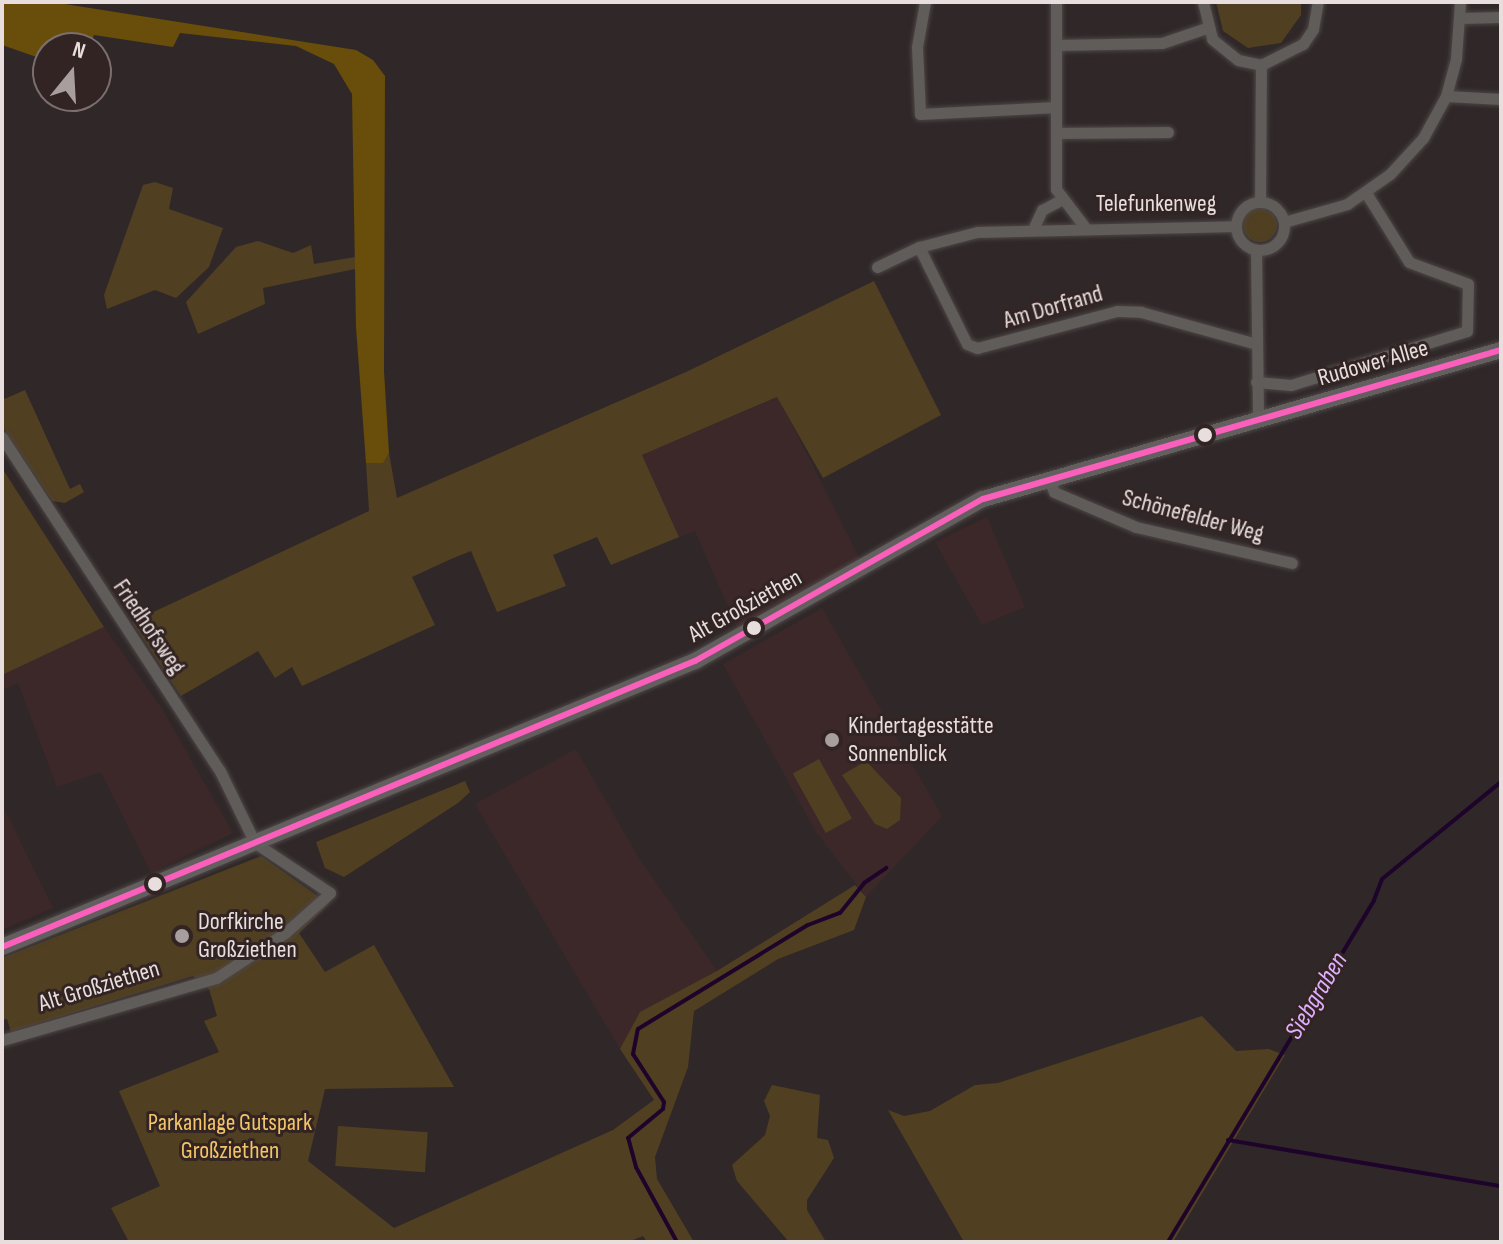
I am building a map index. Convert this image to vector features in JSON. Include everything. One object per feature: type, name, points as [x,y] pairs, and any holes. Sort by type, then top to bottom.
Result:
[{"type":"street","points":[[925,2],[917,47],[920,114],[1056,107]]},
{"type":"street","name":"Telefunkenweg","points":[[1056,2],[1056,133],[1061,200],[1084,226],[1236,226]]},
{"type":"street","points":[[1203,2],[1206,28],[1221,49],[1261,65],[1303,44],[1318,2]]},
{"type":"street","points":[[1284,222],[1322,214],[1366,193],[1417,146],[1446,96],[1460,2]]},
{"type":"street","points":[[1460,18],[1501,17]]},
{"type":"street","points":[[1056,45],[1162,43],[1206,28]]},
{"type":"street","points":[[1260,201],[1261,65]]},
{"type":"street","points":[[1446,96],[1501,99]]},
{"type":"street","points":[[1056,133],[1168,132]]},
{"type":"street","points":[[1256,382],[1291,385],[1467,331],[1468,284],[1409,262],[1366,193]]},
{"type":"street","points":[[1034,227],[1042,210],[1061,200]]},
{"type":"street","points":[[1260,201],[1278,209],[1284,222],[1278,243],[1256,250],[1244,244],[1236,226],[1246,206],[1260,201]]},
{"type":"street","points":[[877,267],[919,247],[977,232],[1084,226]]},
{"type":"street","name":"Am Dorfrand","points":[[919,247],[967,344],[977,348],[1117,311],[1141,312],[1256,344]]},
{"type":"street","points":[[1256,250],[1258,420]]},
{"type":"street","name":"Rudower Allee","points":[[1258,420],[1501,350]]},
{"type":"street","name":"Alt Großziethen","points":[[2,947],[695,661],[946,516],[1049,479],[1258,420]]},
{"type":"street","name":"Friedhofsweg","points":[[2,437],[220,771],[255,843]]},
{"type":"street","name":"Schönefelder Weg","points":[[1049,479],[1054,492],[1136,527],[1292,563]]},
{"type":"street","name":"Alt Großziethen","points":[[2,1040],[216,978],[285,933],[330,893],[255,843]]},
{"type":"shaded area","points":[[2,2],[52,2],[356,50],[373,60],[385,76],[384,371],[389,453],[383,463],[366,463],[356,327],[352,94],[334,64],[296,46],[180,33],[173,47],[112,38],[112,32],[32,32],[32,55],[2,45]]},
{"type":"shaded area","points":[[778,397],[860,559],[738,630],[695,531],[679,537],[642,455]]},
{"type":"shaded area","points":[[987,517],[1025,607],[982,625],[935,542]]},
{"type":"shaded area","name":"Kindertagesstätte Sonnenblick","points":[[822,608],[942,816],[866,897],[816,832],[723,664]]},
{"type":"shaded area","points":[[104,627],[162,709],[233,833],[151,873],[101,772],[57,787],[18,683],[2,690],[2,675]]},
{"type":"shaded area","points":[[576,749],[637,855],[724,981],[620,1049],[475,804]]},
{"type":"shaded area","points":[[2,804],[53,908],[2,930]]},
{"type":"green space","points":[[1216,2],[1301,2],[1301,15],[1281,43],[1248,48],[1223,31]]},
{"type":"green space","points":[[155,182],[173,188],[169,209],[223,228],[209,267],[176,298],[155,290],[107,309],[104,295],[143,185]]},
{"type":"green space","points":[[1260,208],[1272,213],[1277,225],[1272,237],[1260,242],[1248,237],[1243,225],[1248,213]]},
{"type":"green space","points":[[258,241],[293,253],[311,245],[314,264],[355,257],[355,269],[263,288],[265,304],[198,334],[186,302],[236,247]]},
{"type":"green space","points":[[874,281],[941,415],[823,478],[777,397],[642,455],[679,537],[611,565],[597,537],[553,555],[566,586],[497,612],[471,551],[412,577],[435,625],[302,686],[292,667],[275,678],[258,651],[181,696],[132,622],[369,511],[366,463],[382,463],[389,453],[397,498],[686,372]]},
{"type":"green space","points":[[25,390],[70,489],[80,484],[84,492],[65,503],[52,501],[2,426],[2,400]]},
{"type":"green space","points":[[2,468],[104,627],[2,675]]},
{"type":"green space","points":[[819,759],[852,818],[826,833],[793,774]]},
{"type":"green space","points":[[866,761],[901,798],[900,820],[887,829],[875,824],[842,775]]},
{"type":"green space","points":[[465,781],[470,792],[458,803],[344,877],[325,868],[316,842]]},
{"type":"green space","name":"Parkanlage Gutspark Großziethen","points":[[261,856],[329,904],[299,933],[325,972],[374,945],[454,1087],[325,1089],[308,1161],[394,1228],[613,1130],[654,1100],[620,1049],[640,1012],[717,971],[855,885],[866,897],[854,930],[778,959],[694,1011],[688,1067],[655,1157],[657,1179],[694,1242],[647,1242],[643,1236],[628,1242],[129,1242],[111,1208],[160,1186],[119,1091],[219,1052],[204,1021],[217,1016],[209,989],[193,976],[11,1032],[7,1019],[2,1020],[2,958]]},
{"type":"green space","points":[[1202,1016],[1236,1051],[1269,1049],[1285,1055],[1173,1242],[964,1242],[888,1110],[904,1116],[930,1111],[975,1085],[998,1083]]},
{"type":"green space","points":[[772,1085],[820,1095],[817,1138],[828,1140],[834,1158],[807,1200],[807,1210],[826,1242],[789,1242],[737,1181],[732,1165],[765,1135],[770,1116],[764,1101]]},
{"type":"green space","points":[[338,1126],[428,1132],[425,1172],[335,1166]]},
{"type":"waterway","name":"Siebgraben","points":[[1168,1242],[1374,900],[1382,879],[1501,782]]},
{"type":"waterway","points":[[677,1242],[636,1167],[628,1138],[663,1109],[664,1102],[633,1054],[638,1029],[808,925],[840,913],[864,883],[886,868]]},
{"type":"waterway","points":[[1228,1140],[1501,1186]]},
{"type":"transit line","points":[[2,947],[695,661],[983,499],[1501,350]]},
{"type":"place","name":"Kindertagesstätte Sonnenblick","points":[[832,740]]},
{"type":"place","name":"Dorfkirche Großziethen","points":[[182,936]]}]
